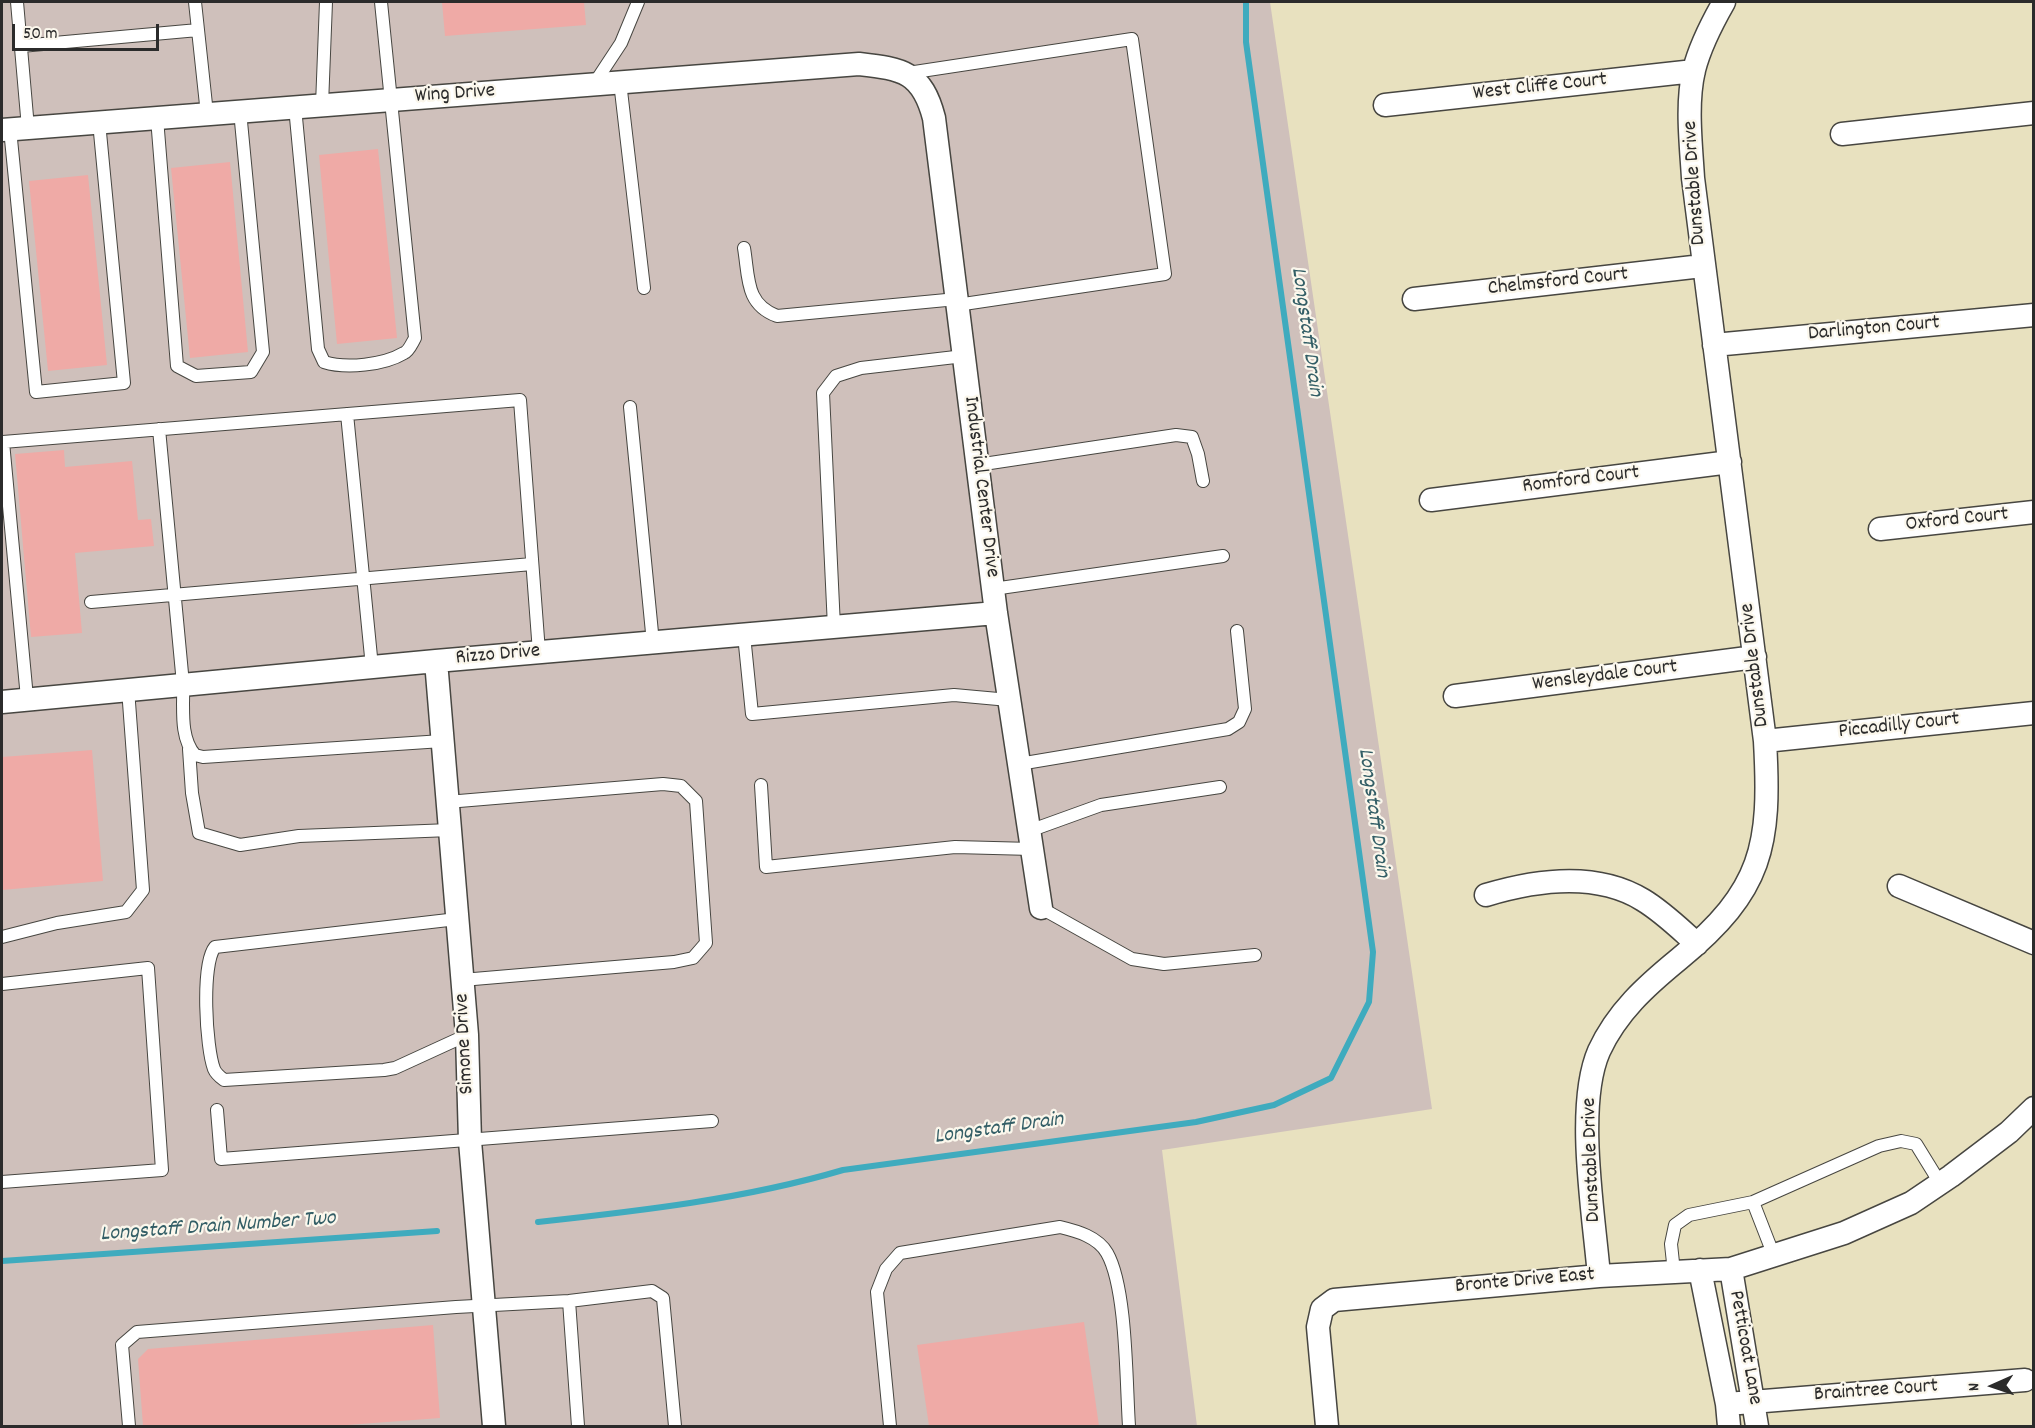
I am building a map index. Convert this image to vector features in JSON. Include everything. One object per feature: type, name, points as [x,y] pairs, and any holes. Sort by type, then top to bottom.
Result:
[{"type":"street","name":"Dunstable Drive","points":[[1599,1276],[1588,1137],[1591,1084],[1598,1052],[1614,1023],[1633,999],[1697,944],[1723,918],[1742,893],[1762,848],[1768,797],[1765,741],[1730,462],[1702,266],[1692,158],[1694,71],[1707,34],[1724,2]]},
{"type":"street","name":"Wing Drive","points":[[13,129],[859,64],[908,73]]},
{"type":"street","name":"West Cliffe Court","points":[[1385,105],[1694,71]]},
{"type":"street","name":"Industrial Center Drive","points":[[908,73],[919,82],[929,96],[934,118],[996,613],[1041,908]]},
{"type":"street","points":[[1842,134],[2034,113]]},
{"type":"street","name":"Chelmsford Court","points":[[1414,299],[1702,266]]},
{"type":"street","name":"Darlington Court","points":[[1714,345],[2034,315]]},
{"type":"street","name":"Romford Court","points":[[1431,500],[1730,462]]},
{"type":"street","name":"Oxford Court","points":[[1881,529],[2034,512]]},
{"type":"street","name":"Rizzo Drive","points":[[2,702],[436,661],[996,613]]},
{"type":"street","name":"Wensleydale Court","points":[[1455,696],[1755,657]]},
{"type":"street","name":"Simone Drive","points":[[436,661],[467,1035],[470,1141],[494,1426]]},
{"type":"street","name":"Piccadilly Court","points":[[1765,741],[2034,714]]},
{"type":"street","points":[[1486,895],[1532,883],[1581,882],[1612,887],[1641,899],[1658,910],[1697,944]]},
{"type":"street","points":[[1899,886],[2034,943]]},
{"type":"street","name":"Bronte Drive East","points":[[1327,1426],[1318,1327],[1322,1309],[1344,1298],[1599,1276],[1731,1269],[1870,1222],[1911,1203],[2009,1132],[2034,1108]]},
{"type":"street","name":"Petticoat Lane","points":[[1731,1269],[1757,1426]]},
{"type":"street","name":"Petticoat Lane","points":[[1700,1270],[1728,1415]]},
{"type":"street","name":"Braintree Court","points":[[1728,1415],[1754,1402],[2025,1380]]},
{"type":"lane","points":[[17,2],[21,46],[13,129],[36,392],[124,382],[99,122]]},
{"type":"lane","points":[[195,2],[207,114]]},
{"type":"lane","points":[[322,105],[326,2]]},
{"type":"lane","points":[[296,107],[318,349],[324,362],[335,365],[386,360],[406,352],[415,338],[381,2]]},
{"type":"lane","points":[[594,84],[621,43],[638,2]]},
{"type":"lane","points":[[21,46],[198,30]]},
{"type":"lane","points":[[744,248],[750,288],[756,303],[763,311],[777,316],[957,302],[1165,274],[1132,39],[908,73]]},
{"type":"lane","points":[[620,82],[644,288]]},
{"type":"lane","points":[[157,117],[177,366],[196,376],[251,372],[263,352],[240,111]]},
{"type":"lane","points":[[834,627],[823,393],[836,376],[861,368],[964,356]]},
{"type":"lane","points":[[27,698],[3,441],[520,400],[538,652]]},
{"type":"lane","points":[[630,407],[653,643]]},
{"type":"lane","points":[[347,414],[372,667]]},
{"type":"lane","points":[[159,429],[183,684],[184,721],[199,833],[240,845],[299,837],[450,830]]},
{"type":"lane","points":[[977,465],[1176,435],[1192,437],[1203,481]]},
{"type":"lane","points":[[993,589],[1223,556]]},
{"type":"lane","points":[[91,602],[532,564]]},
{"type":"lane","points":[[1019,764],[1228,729],[1239,722],[1245,709],[1237,631]]},
{"type":"lane","points":[[744,635],[752,714],[954,695],[1009,700]]},
{"type":"lane","points":[[2,937],[126,912],[143,890],[128,689]]},
{"type":"lane","points":[[189,749],[195,755],[203,757],[442,741]]},
{"type":"lane","points":[[447,802],[663,784],[681,786],[696,801],[706,943],[693,958],[674,962],[462,980]]},
{"type":"lane","points":[[761,785],[766,867],[1031,840],[1101,805],[1220,787]]},
{"type":"lane","points":[[1041,908],[1132,959],[1164,964],[1255,955]]},
{"type":"lane","points":[[457,919],[215,947],[210,954],[206,974],[210,1052],[214,1069],[224,1080],[361,1071],[395,1068],[467,1035]]},
{"type":"lane","points":[[2,984],[148,968],[162,1170],[2,1182]]},
{"type":"lane","points":[[217,1110],[221,1159],[712,1121]]},
{"type":"lane","points":[[1674,1272],[1671,1244],[1676,1225],[1689,1215],[1753,1202],[1879,1146],[1901,1141],[1916,1144],[1940,1183]]},
{"type":"lane","points":[[1753,1202],[1774,1256]]},
{"type":"lane","points":[[890,1426],[877,1292],[886,1269],[900,1253],[1060,1227],[1086,1234],[1107,1252],[1119,1292],[1130,1426]]},
{"type":"lane","points":[[129,1426],[122,1345],[137,1332],[484,1306],[569,1302],[652,1291],[663,1298],[675,1426]]},
{"type":"lane","points":[[569,1302],[578,1426]]},
{"type":"shaded area","points":[[2,2],[1270,2],[1432,1109],[1162,1150],[1197,1426],[2,1426]]},
{"type":"building","points":[[442,2],[584,2],[586,25],[445,36]]},
{"type":"building","points":[[378,149],[397,338],[337,344],[319,155]]},
{"type":"building","points":[[230,162],[248,352],[190,358],[171,168]]},
{"type":"building","points":[[88,175],[107,365],[48,371],[29,181]]},
{"type":"building","points":[[64,450],[65,467],[132,461],[138,520],[151,519],[154,546],[75,553],[82,633],[31,637],[15,454]]},
{"type":"building","points":[[92,750],[103,881],[2,890],[2,757]]},
{"type":"building","points":[[1084,1322],[1099,1426],[929,1426],[917,1345]]},
{"type":"building","points":[[433,1325],[440,1418],[334,1426],[143,1426],[138,1359],[148,1349]]},
{"type":"waterway","name":"Longstaff Drain","points":[[538,1222],[730,1196],[843,1170],[1196,1122],[1274,1105],[1331,1078],[1369,1002],[1373,952],[1246,42],[1246,2]]},
{"type":"waterway","name":"Longstaff Drain Number Two","points":[[2,1261],[437,1231]]}]
